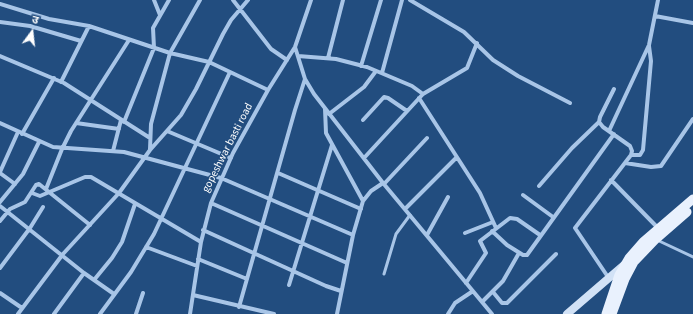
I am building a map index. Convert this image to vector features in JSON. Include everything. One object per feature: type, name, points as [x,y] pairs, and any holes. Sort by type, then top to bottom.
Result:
[{"type":"main road","points":[[606,314],[624,265],[635,250],[658,228],[693,199]]},
{"type":"main road","points":[[612,314],[625,279],[634,262],[693,207]]},
{"type":"street","points":[[154,0],[160,16]]},
{"type":"street","points":[[112,151],[119,129],[154,48],[152,31],[169,0]]},
{"type":"street","points":[[150,150],[151,124],[170,53],[200,0]]},
{"type":"street","points":[[233,0],[272,49],[287,60]]},
{"type":"street","points":[[18,314],[63,254],[119,193],[150,150],[167,131],[188,103],[223,34],[240,8],[248,0]]},
{"type":"street","name":"gopeshwar basti road","points":[[190,314],[201,242],[211,203],[230,158],[268,90],[295,47],[311,0]]},
{"type":"street","points":[[328,58],[342,0]]},
{"type":"street","points":[[361,66],[381,0]]},
{"type":"street","points":[[382,73],[402,0]]},
{"type":"street","points":[[410,0],[464,32],[493,60],[518,76],[570,103]]},
{"type":"street","points":[[609,131],[649,45],[658,0]]},
{"type":"street","points":[[0,4],[49,19],[89,26],[170,53],[209,62],[268,90]]},
{"type":"street","points":[[655,16],[693,23]]},
{"type":"street","points":[[0,22],[30,26],[81,41]]},
{"type":"street","points":[[61,82],[89,26]]},
{"type":"street","points":[[48,190],[62,149],[76,123],[129,40]]},
{"type":"street","points":[[364,158],[424,94],[467,68],[477,43]]},
{"type":"street","points":[[631,155],[640,155],[643,150],[651,61],[649,45]]},
{"type":"street","points":[[295,47],[305,79],[325,109],[384,184],[492,314]]},
{"type":"street","points":[[0,56],[54,78],[150,138]]},
{"type":"street","points":[[298,56],[328,58],[361,66],[412,86],[424,94]]},
{"type":"street","points":[[329,114],[364,87],[376,71]]},
{"type":"street","points":[[100,314],[131,272],[162,220],[230,72]]},
{"type":"street","points":[[22,134],[54,78]]},
{"type":"street","points":[[239,307],[305,79]]},
{"type":"street","points":[[539,186],[572,148],[599,122],[614,89]]},
{"type":"street","points":[[363,120],[384,97],[388,98],[407,111]]},
{"type":"street","points":[[420,98],[456,158],[480,193],[494,222],[494,230],[499,239],[519,253],[527,255],[614,134]]},
{"type":"street","points":[[325,109],[324,128],[332,146],[363,202]]},
{"type":"street","points":[[625,163],[652,167],[661,166],[693,119]]},
{"type":"street","points":[[599,122],[630,146],[632,151],[625,163],[574,228],[608,277]]},
{"type":"street","points":[[0,123],[39,142],[62,149],[112,151],[145,157],[221,178],[310,218],[353,235]]},
{"type":"street","points":[[76,123],[119,129]]},
{"type":"street","points":[[167,131],[230,158]]},
{"type":"street","points":[[15,184],[0,172],[18,132]]},
{"type":"street","points":[[337,314],[353,235],[363,202],[371,191],[384,184],[427,138]]},
{"type":"street","points":[[0,202],[15,184],[29,163],[39,142]]},
{"type":"street","points":[[290,285],[332,146]]},
{"type":"street","points":[[405,209],[456,158]]},
{"type":"street","points":[[278,173],[361,209]]},
{"type":"street","points":[[32,193],[40,196],[48,190],[88,176],[201,242]]},
{"type":"street","points":[[612,180],[658,228]]},
{"type":"street","points":[[0,221],[7,211],[25,202],[38,184],[48,190],[90,224]]},
{"type":"street","points":[[522,195],[553,217]]},
{"type":"street","points":[[427,235],[448,197]]},
{"type":"street","points":[[211,203],[347,263]]},
{"type":"street","points":[[94,280],[117,251],[126,233],[135,204]]},
{"type":"street","points":[[0,206],[63,254],[84,273],[114,294]]},
{"type":"street","points":[[0,268],[30,228],[43,207]]},
{"type":"street","points":[[466,283],[486,253],[480,241],[512,218],[540,235]]},
{"type":"street","points":[[465,233],[494,222]]},
{"type":"street","points":[[204,230],[326,286],[342,291]]},
{"type":"street","points":[[146,248],[197,266]]},
{"type":"street","points":[[482,302],[503,281],[519,253]]},
{"type":"street","points":[[493,292],[502,303],[507,303],[556,254]]},
{"type":"street","points":[[198,259],[247,279]]},
{"type":"street","points":[[567,314],[608,277],[624,265],[634,262]]},
{"type":"street","points":[[54,314],[84,273]]},
{"type":"street","points":[[448,314],[455,303],[473,291]]},
{"type":"street","points":[[0,293],[22,308]]},
{"type":"street","points":[[136,314],[143,293]]},
{"type":"street","points":[[193,296],[274,314]]},
{"type":"lane","points":[[384,274],[396,234],[410,215]]},
{"type":"lane","points":[[656,240],[693,257]]}]
